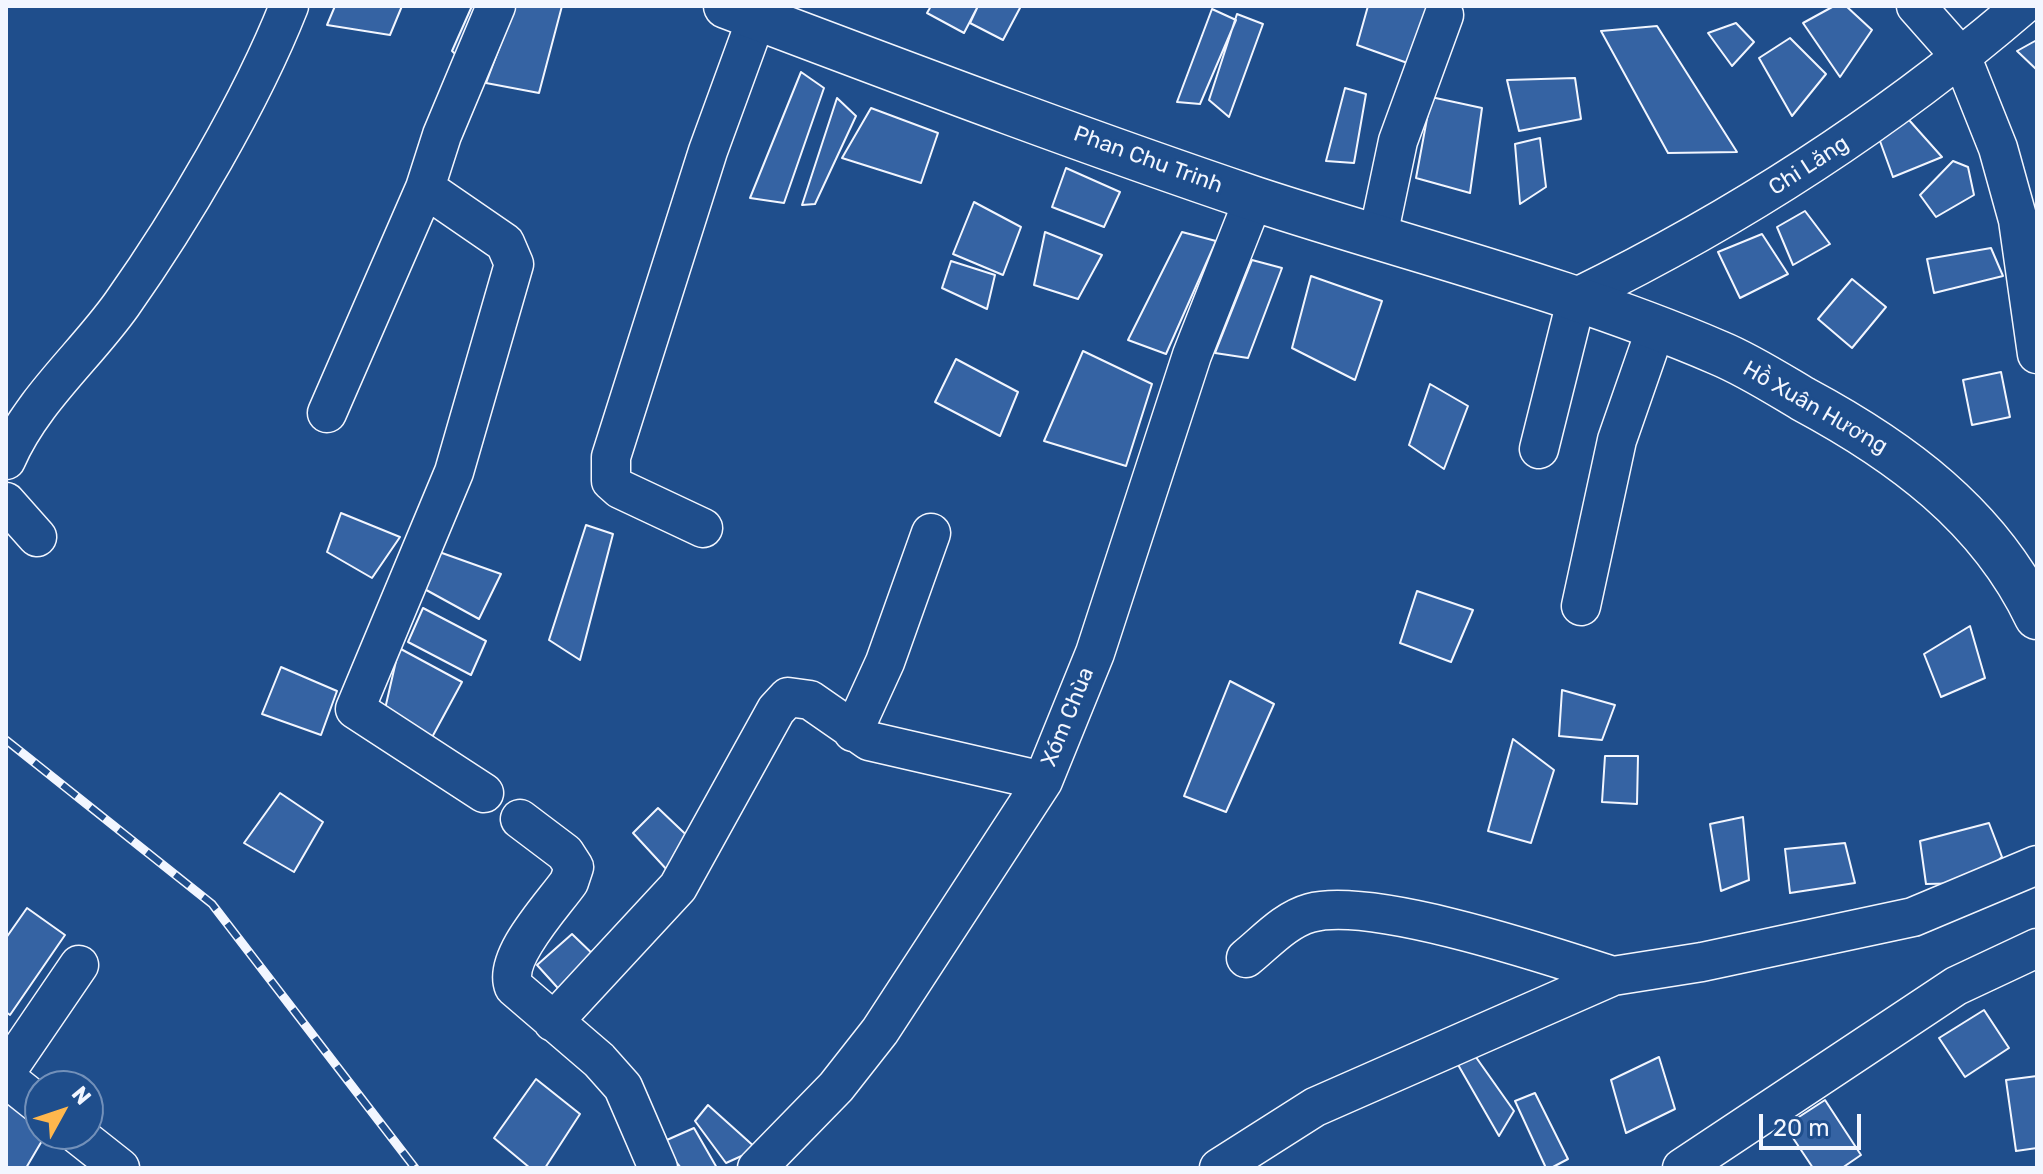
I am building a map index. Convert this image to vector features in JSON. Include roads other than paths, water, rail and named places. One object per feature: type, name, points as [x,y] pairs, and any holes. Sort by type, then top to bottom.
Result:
[{"type":"main road","name":"Phan Chu Trinh","points":[[747,10],[1254,198],[1577,297]]},
{"type":"main road","name":"Hồ Xuân Hương","points":[[1577,297],[1722,354],[1860,429],[1941,489],[1998,550],[2021,584],[2037,617]]},
{"type":"street","points":[[6,460],[22,430],[121,307],[151,261],[227,132],[289,6]]},
{"type":"street","points":[[327,413],[425,188],[447,123],[496,6]]},
{"type":"street","points":[[1916,6],[1962,58],[1998,148],[2018,220],[2037,354]]},
{"type":"street","name":"Chi Lăng","points":[[1577,297],[1666,253],[1825,158],[1962,58],[2022,6]]},
{"type":"street","points":[[703,528],[620,489],[611,481],[611,457],[708,151],[747,10]]},
{"type":"street","points":[[1378,236],[1398,141],[1444,15]]},
{"type":"street","points":[[425,188],[505,243],[514,264],[454,472],[355,709],[484,793]]},
{"type":"street","name":"Xóm Chùa","points":[[757,1168],[836,1087],[880,1031],[1043,781],[1095,653],[1192,355],[1254,198]]},
{"type":"street","points":[[1539,449],[1577,297]]},
{"type":"street","points":[[1581,606],[1617,440],[1656,328]]},
{"type":"street","points":[[6,502],[37,537]]},
{"type":"street","points":[[853,732],[885,662],[931,533]]},
{"type":"street","points":[[553,1022],[678,887],[776,710],[788,697],[810,700],[853,732],[904,751],[1043,781]]},
{"type":"street","points":[[520,819],[565,853],[574,867],[569,882],[514,958],[511,968],[514,987],[599,1060],[623,1087],[658,1168]]},
{"type":"street","points":[[1219,1168],[1315,1107],[1613,976],[1702,962],[1913,917],[2037,865]]},
{"type":"street","points":[[1246,958],[1290,921],[1312,912],[1344,911],[1419,920],[1613,976]]},
{"type":"street","points":[[1682,1168],[1956,986],[2037,948]]},
{"type":"street","points":[[24,1091],[6,1075],[79,965]]},
{"type":"street","points":[[97,1150],[120,1168]]},
{"type":"railway","points":[[6,740],[212,904],[415,1168]]}]
